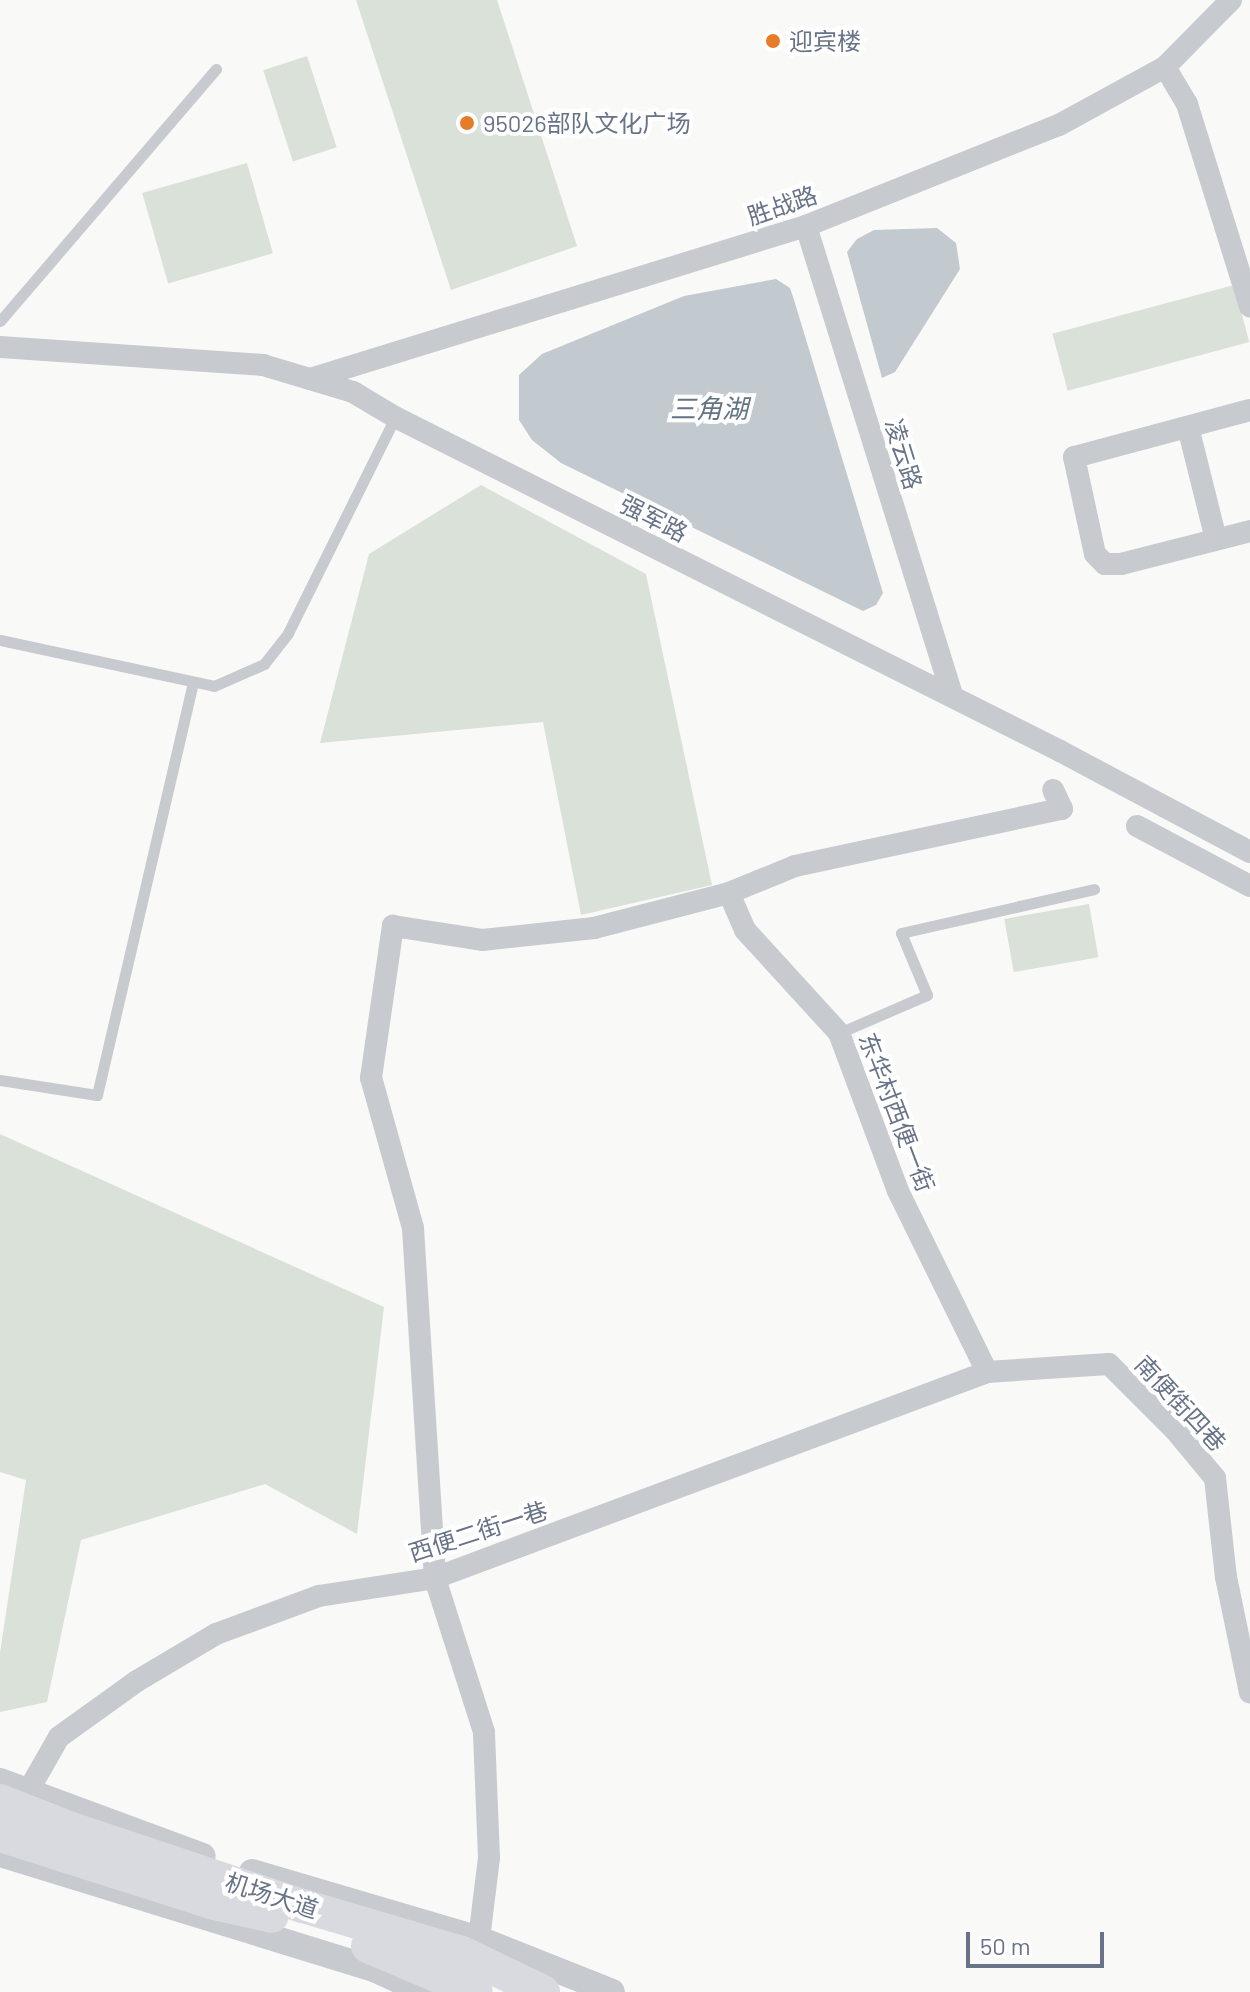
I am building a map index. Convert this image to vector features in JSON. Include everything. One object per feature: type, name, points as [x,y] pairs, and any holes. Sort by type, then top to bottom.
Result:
[{"type":"main road","name":"机场大道","points":[[14,1797],[71,1829],[290,1902],[462,1953],[543,1992]]},
{"type":"main road","name":"机场大道","points":[[0,1835],[214,1903],[349,1940],[476,1992]]},
{"type":"street","name":"胜战路","points":[[310,379],[806,226],[1059,125],[1165,67],[1231,0]]},
{"type":"street","points":[[1165,67],[1187,104],[1245,276],[1250,306]]},
{"type":"street","name":"凌云路","points":[[806,226],[952,696]]},
{"type":"street","name":"强军路","points":[[0,347],[263,365],[353,392],[395,417],[952,696],[1250,852]]},
{"type":"street","points":[[1250,410],[1074,457],[1095,554],[1105,564],[1121,564],[1250,531]]},
{"type":"street","points":[[1188,427],[1216,539]]},
{"type":"street","points":[[479,1939],[489,1858],[484,1732],[435,1578],[413,1228],[371,1078],[393,926],[482,940],[594,928],[729,893],[795,866],[1062,809],[1053,790]]},
{"type":"street","points":[[1137,826],[1250,886]]},
{"type":"street","name":"东华村西便一街","points":[[729,893],[745,930],[839,1033],[898,1191],[987,1372]]},
{"type":"street","name":"南便街四巷","points":[[987,1372],[1109,1364],[1175,1430],[1215,1478],[1226,1577],[1250,1693]]},
{"type":"street","name":"西便二街一巷","points":[[14,1797],[59,1737],[137,1681],[216,1634],[319,1596],[435,1578],[987,1372]]},
{"type":"street","points":[[0,1781],[14,1797],[235,1867],[479,1939],[612,1992]]},
{"type":"street","points":[[0,1854],[376,1970],[424,1992]]},
{"type":"lane","points":[[0,321],[216,69]]},
{"type":"lane","points":[[0,640],[214,686],[264,664],[288,633],[395,417]]},
{"type":"lane","points":[[0,1080],[97,1095],[193,682]]},
{"type":"lane","points":[[839,1033],[927,995],[901,933],[1094,889]]},
{"type":"shaded area","name":"95026部队文化广场","points":[[356,0],[497,0],[577,246],[451,290]]},
{"type":"shaded area","points":[[307,56],[337,147],[293,162],[263,70]]},
{"type":"shaded area","points":[[247,163],[273,253],[168,283],[142,193]]},
{"type":"shaded area","points":[[1234,285],[1249,342],[1068,391],[1052,334]]},
{"type":"shaded area","points":[[481,485],[646,574],[712,885],[581,915],[543,722],[320,743],[369,554]]},
{"type":"shaded area","points":[[1089,904],[1098,957],[1014,972],[1004,919]]},
{"type":"shaded area","points":[[0,1134],[384,1307],[357,1534],[265,1484],[81,1540],[47,1702],[0,1712],[0,1653],[26,1480],[0,1472]]},
{"type":"water","points":[[937,228],[956,243],[960,269],[895,372],[882,378],[847,252],[857,239],[874,230]]},
{"type":"water","name":"三角湖","points":[[776,279],[790,288],[883,593],[876,605],[863,611],[561,463],[532,440],[519,420],[519,375],[542,354],[684,296]]},
{"type":"place","name":"迎宾楼","points":[[773,41]]},
{"type":"place","name":"95026部队文化广场","points":[[467,123]]}]
